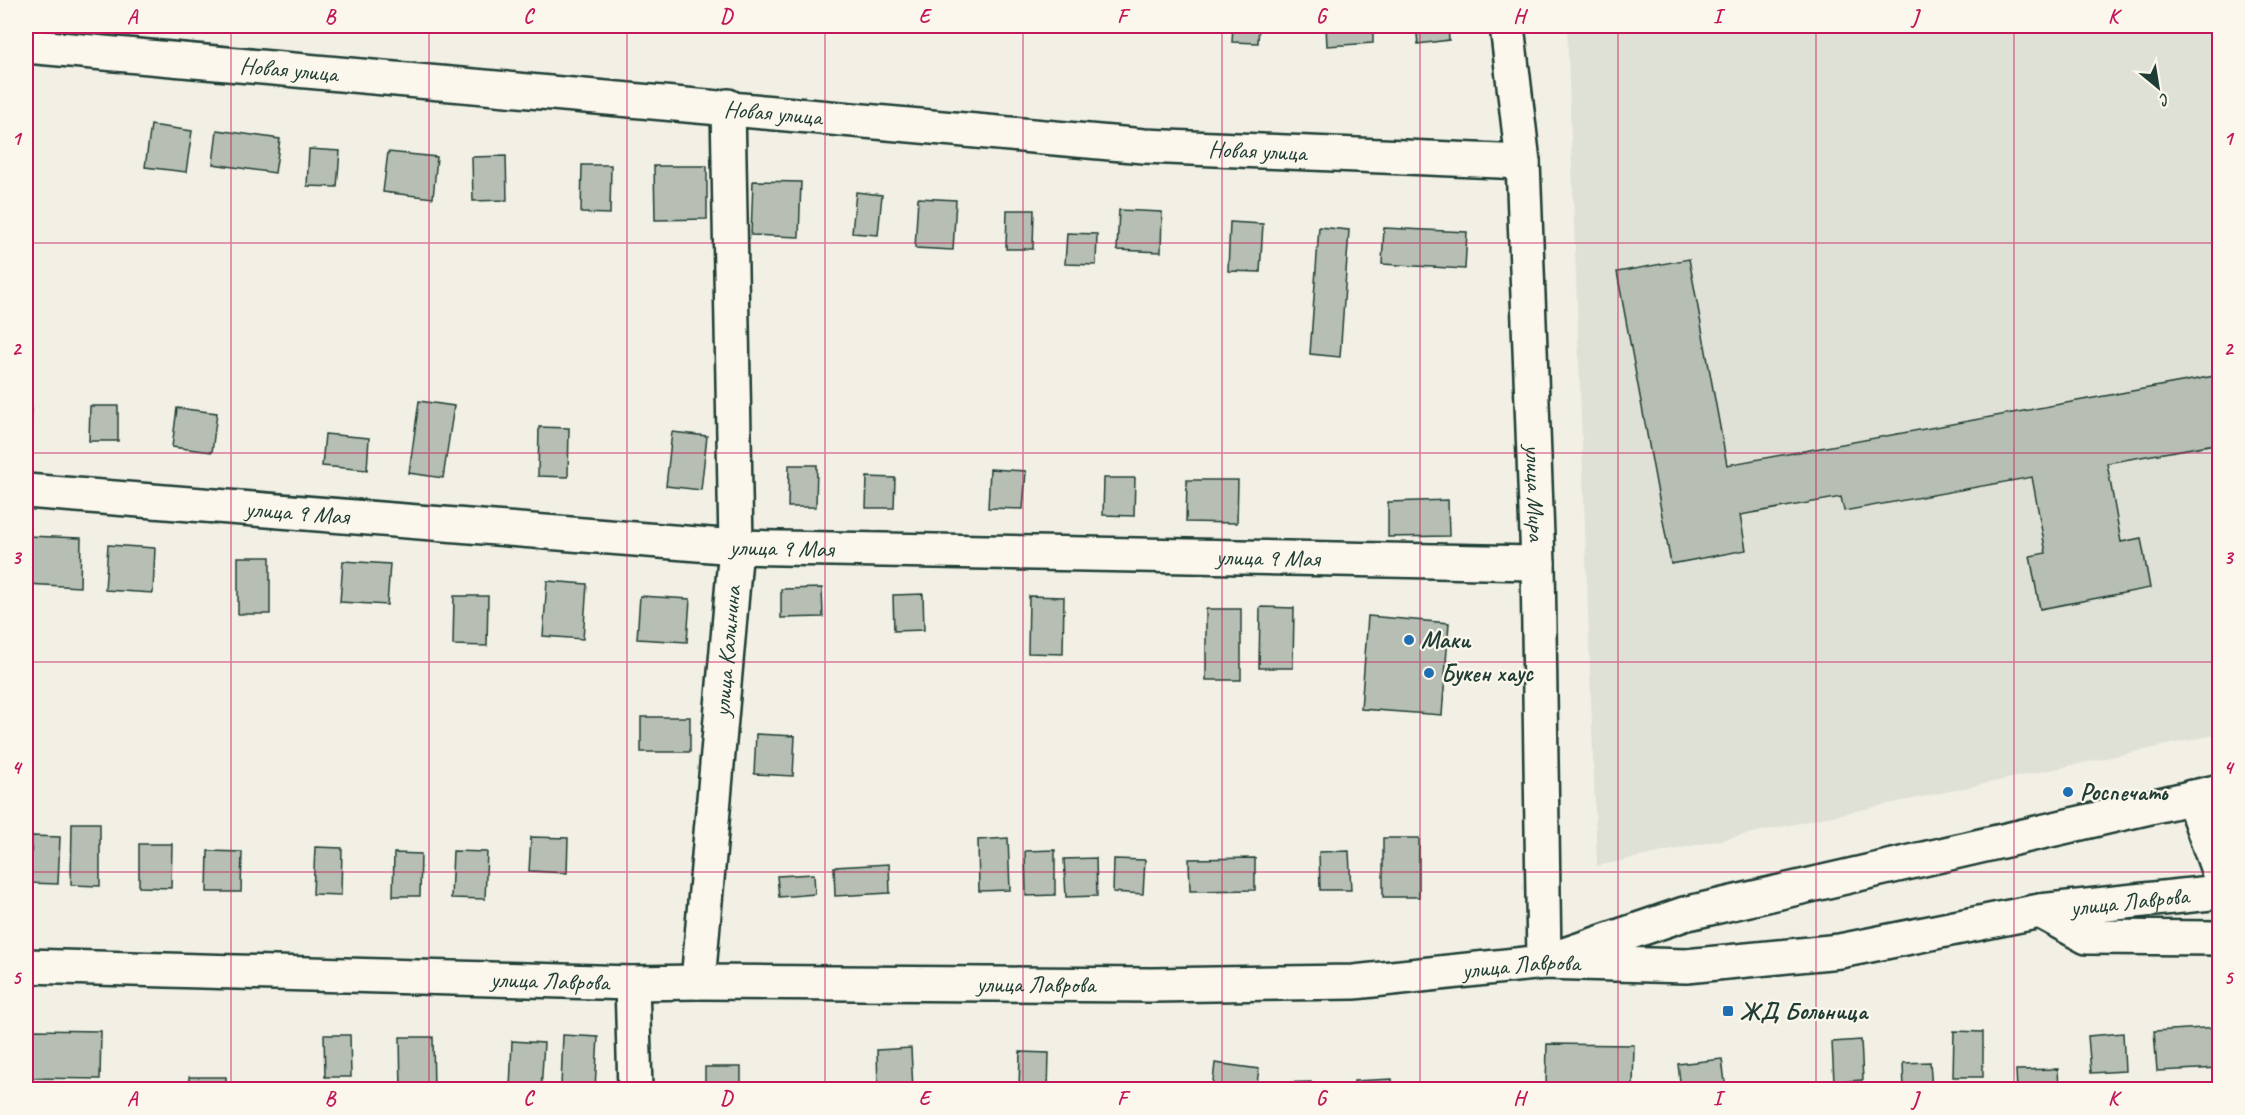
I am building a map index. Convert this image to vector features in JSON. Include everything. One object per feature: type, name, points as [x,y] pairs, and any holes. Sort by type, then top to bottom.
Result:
[{"type":"street","name":"улица Мира","points":[[1507,26],[1523,162],[1538,563],[1544,962]]},
{"type":"street","name":"Новая улица","points":[[26,46],[728,106],[1144,146],[1523,162]]},
{"type":"street","name":"улица Калинина","points":[[698,981],[736,547],[728,106]]},
{"type":"street","name":"улица 9 Мая","points":[[26,491],[736,547],[1538,563]]},
{"type":"street","points":[[1544,962],[1684,914],[2206,794],[2220,876]]},
{"type":"street","name":"улица Лаврова","points":[[26,966],[632,984],[698,981],[1141,985],[1354,982],[1544,962],[1686,966],[1840,951],[2040,911],[2220,892]]},
{"type":"street","name":"улица Лаврова","points":[[2040,911],[2087,937],[2220,938]]},
{"type":"street","points":[[632,984],[635,1089]]},
{"type":"shaded area","points":[[1567,26],[2219,26],[2219,734],[1597,866]]},
{"type":"building","points":[[1044,26],[1083,26],[1083,30],[1044,33]]},
{"type":"building","points":[[1233,26],[1259,26],[1258,43],[1232,42]]},
{"type":"building","points":[[1326,26],[1373,26],[1373,43],[1327,46]]},
{"type":"building","points":[[1416,26],[1448,26],[1449,40],[1418,44]]},
{"type":"building","points":[[151,125],[192,131],[186,172],[145,167]]},
{"type":"building","points":[[217,130],[280,139],[275,173],[213,164]]},
{"type":"building","points":[[309,149],[340,151],[337,187],[307,186]]},
{"type":"building","points":[[388,152],[437,157],[433,198],[383,192]]},
{"type":"building","points":[[506,156],[507,200],[473,201],[472,157]]},
{"type":"building","points":[[582,165],[611,165],[610,214],[581,213]]},
{"type":"building","points":[[654,166],[707,166],[707,219],[655,220]]},
{"type":"building","points":[[753,181],[801,182],[799,237],[751,235]]},
{"type":"building","points":[[856,192],[882,195],[878,235],[852,233]]},
{"type":"building","points":[[918,198],[956,200],[953,250],[915,248]]},
{"type":"building","points":[[1007,210],[1034,210],[1033,249],[1006,249]]},
{"type":"building","points":[[1119,210],[1162,212],[1161,252],[1117,250]]},
{"type":"building","points":[[1230,222],[1263,224],[1260,272],[1228,271]]},
{"type":"building","points":[[1319,227],[1349,230],[1340,357],[1310,354]]},
{"type":"building","points":[[1384,228],[1467,232],[1465,269],[1382,264]]},
{"type":"building","points":[[1067,233],[1097,234],[1096,265],[1065,264]]},
{"type":"building","points":[[1689,259],[1727,465],[2220,375],[2220,443],[2107,463],[2121,542],[2141,538],[2150,588],[2040,609],[2030,556],[2046,553],[2032,477],[1844,511],[1841,497],[1740,515],[1746,550],[1671,564],[1617,272]]},
{"type":"building","points":[[419,401],[454,406],[443,478],[409,473]]},
{"type":"building","points":[[90,406],[118,406],[118,441],[89,441]]},
{"type":"building","points":[[26,408],[32,409],[30,446],[26,446]]},
{"type":"building","points":[[177,408],[217,413],[212,452],[172,447]]},
{"type":"building","points":[[539,427],[569,428],[568,477],[538,476]]},
{"type":"building","points":[[672,432],[707,436],[701,490],[666,486]]},
{"type":"building","points":[[325,434],[369,438],[367,470],[322,466]]},
{"type":"building","points":[[789,465],[817,465],[816,507],[788,507]]},
{"type":"building","points":[[990,469],[1026,471],[1023,509],[988,508]]},
{"type":"building","points":[[867,477],[895,478],[894,508],[866,508]]},
{"type":"building","points":[[1104,478],[1135,478],[1134,516],[1103,515]]},
{"type":"building","points":[[1187,480],[1238,480],[1237,523],[1186,522]]},
{"type":"building","points":[[1448,500],[1449,536],[1388,537],[1388,502]]},
{"type":"building","points":[[26,536],[81,538],[80,587],[26,584]]},
{"type":"building","points":[[108,545],[155,548],[153,593],[105,590]]},
{"type":"building","points":[[238,557],[270,557],[270,614],[238,614]]},
{"type":"building","points":[[343,561],[390,564],[387,605],[340,602]]},
{"type":"building","points":[[547,581],[587,584],[583,639],[543,636]]},
{"type":"building","points":[[822,588],[823,617],[781,618],[781,589]]},
{"type":"building","points":[[923,594],[924,630],[894,631],[893,595]]},
{"type":"building","points":[[454,596],[488,596],[487,646],[453,645]]},
{"type":"building","points":[[640,596],[690,599],[687,642],[637,639]]},
{"type":"building","points":[[1029,596],[1064,597],[1063,654],[1028,653]]},
{"type":"building","points":[[1260,607],[1294,608],[1293,668],[1259,668]]},
{"type":"building","points":[[1206,609],[1241,609],[1241,680],[1206,680]]},
{"type":"building","points":[[1368,616],[1449,623],[1442,715],[1361,709]]},
{"type":"building","points":[[641,717],[690,717],[690,752],[641,752]]},
{"type":"building","points":[[756,734],[795,736],[793,776],[754,774]]},
{"type":"building","points":[[72,823],[100,823],[100,886],[71,885]]},
{"type":"building","points":[[32,836],[60,837],[58,884],[30,883]]},
{"type":"building","points":[[531,837],[568,838],[567,873],[529,871]]},
{"type":"building","points":[[1008,838],[1010,890],[979,891],[978,840]]},
{"type":"building","points":[[1383,838],[1419,838],[1419,897],[1383,897]]},
{"type":"building","points":[[139,844],[172,844],[171,888],[139,887]]},
{"type":"building","points":[[315,847],[342,848],[341,895],[313,894]]},
{"type":"building","points":[[1055,850],[1055,895],[1026,896],[1025,851]]},
{"type":"building","points":[[208,851],[242,852],[241,892],[207,892]]},
{"type":"building","points":[[453,851],[487,852],[485,899],[451,898]]},
{"type":"building","points":[[1349,851],[1351,890],[1320,890],[1319,852]]},
{"type":"building","points":[[394,853],[421,854],[420,896],[393,896]]},
{"type":"building","points":[[1096,858],[1097,896],[1066,897],[1064,859]]},
{"type":"building","points":[[1255,858],[1255,890],[1190,891],[1189,859]]},
{"type":"building","points":[[1114,859],[1145,860],[1143,894],[1113,892]]},
{"type":"building","points":[[889,864],[890,893],[835,896],[834,867]]},
{"type":"building","points":[[814,874],[815,894],[779,897],[777,876]]},
{"type":"building","points":[[2220,1027],[2220,1068],[2157,1071],[2154,1031]]},
{"type":"building","points":[[31,1030],[101,1031],[100,1079],[31,1078]]},
{"type":"building","points":[[1954,1031],[1983,1032],[1983,1077],[1953,1077]]},
{"type":"building","points":[[2123,1033],[2125,1071],[2091,1073],[2088,1036]]},
{"type":"building","points":[[324,1035],[350,1035],[351,1077],[325,1077]]},
{"type":"building","points":[[563,1035],[598,1037],[595,1088],[561,1086]]},
{"type":"building","points":[[400,1037],[433,1037],[434,1090],[401,1090]]},
{"type":"building","points":[[1861,1040],[1863,1080],[1834,1082],[1832,1042]]},
{"type":"building","points":[[512,1041],[544,1043],[541,1090],[510,1089]]},
{"type":"building","points":[[1547,1044],[1634,1045],[1633,1088],[1546,1087]]},
{"type":"building","points":[[911,1048],[913,1090],[878,1090],[877,1050]]},
{"type":"building","points":[[1020,1052],[1049,1053],[1048,1090],[1019,1090]]},
{"type":"building","points":[[1722,1059],[1726,1090],[1681,1090],[1678,1064]]},
{"type":"building","points":[[1930,1062],[1932,1090],[1904,1090],[1903,1063]]},
{"type":"building","points":[[1215,1063],[1259,1069],[1256,1090],[1212,1090]]},
{"type":"building","points":[[705,1067],[741,1067],[741,1090],[705,1090]]},
{"type":"building","points":[[2058,1069],[2059,1090],[2017,1090],[2016,1070]]},
{"type":"building","points":[[189,1077],[226,1077],[226,1090],[189,1090]]},
{"type":"building","points":[[1392,1079],[1393,1090],[1354,1090],[1354,1081]]},
{"type":"building","points":[[1311,1082],[1311,1090],[1273,1090],[1273,1083]]},
{"type":"building","points":[[979,1084],[979,1090],[949,1090],[949,1085]]},
{"type":"place","name":"Маки","points":[[1409,640]]},
{"type":"place","name":"Букен хаус","points":[[1429,673]]},
{"type":"place","name":"Роспечать","points":[[2068,792]]},
{"type":"place","name":"ЖД Больница","points":[[1728,1011]]}]
